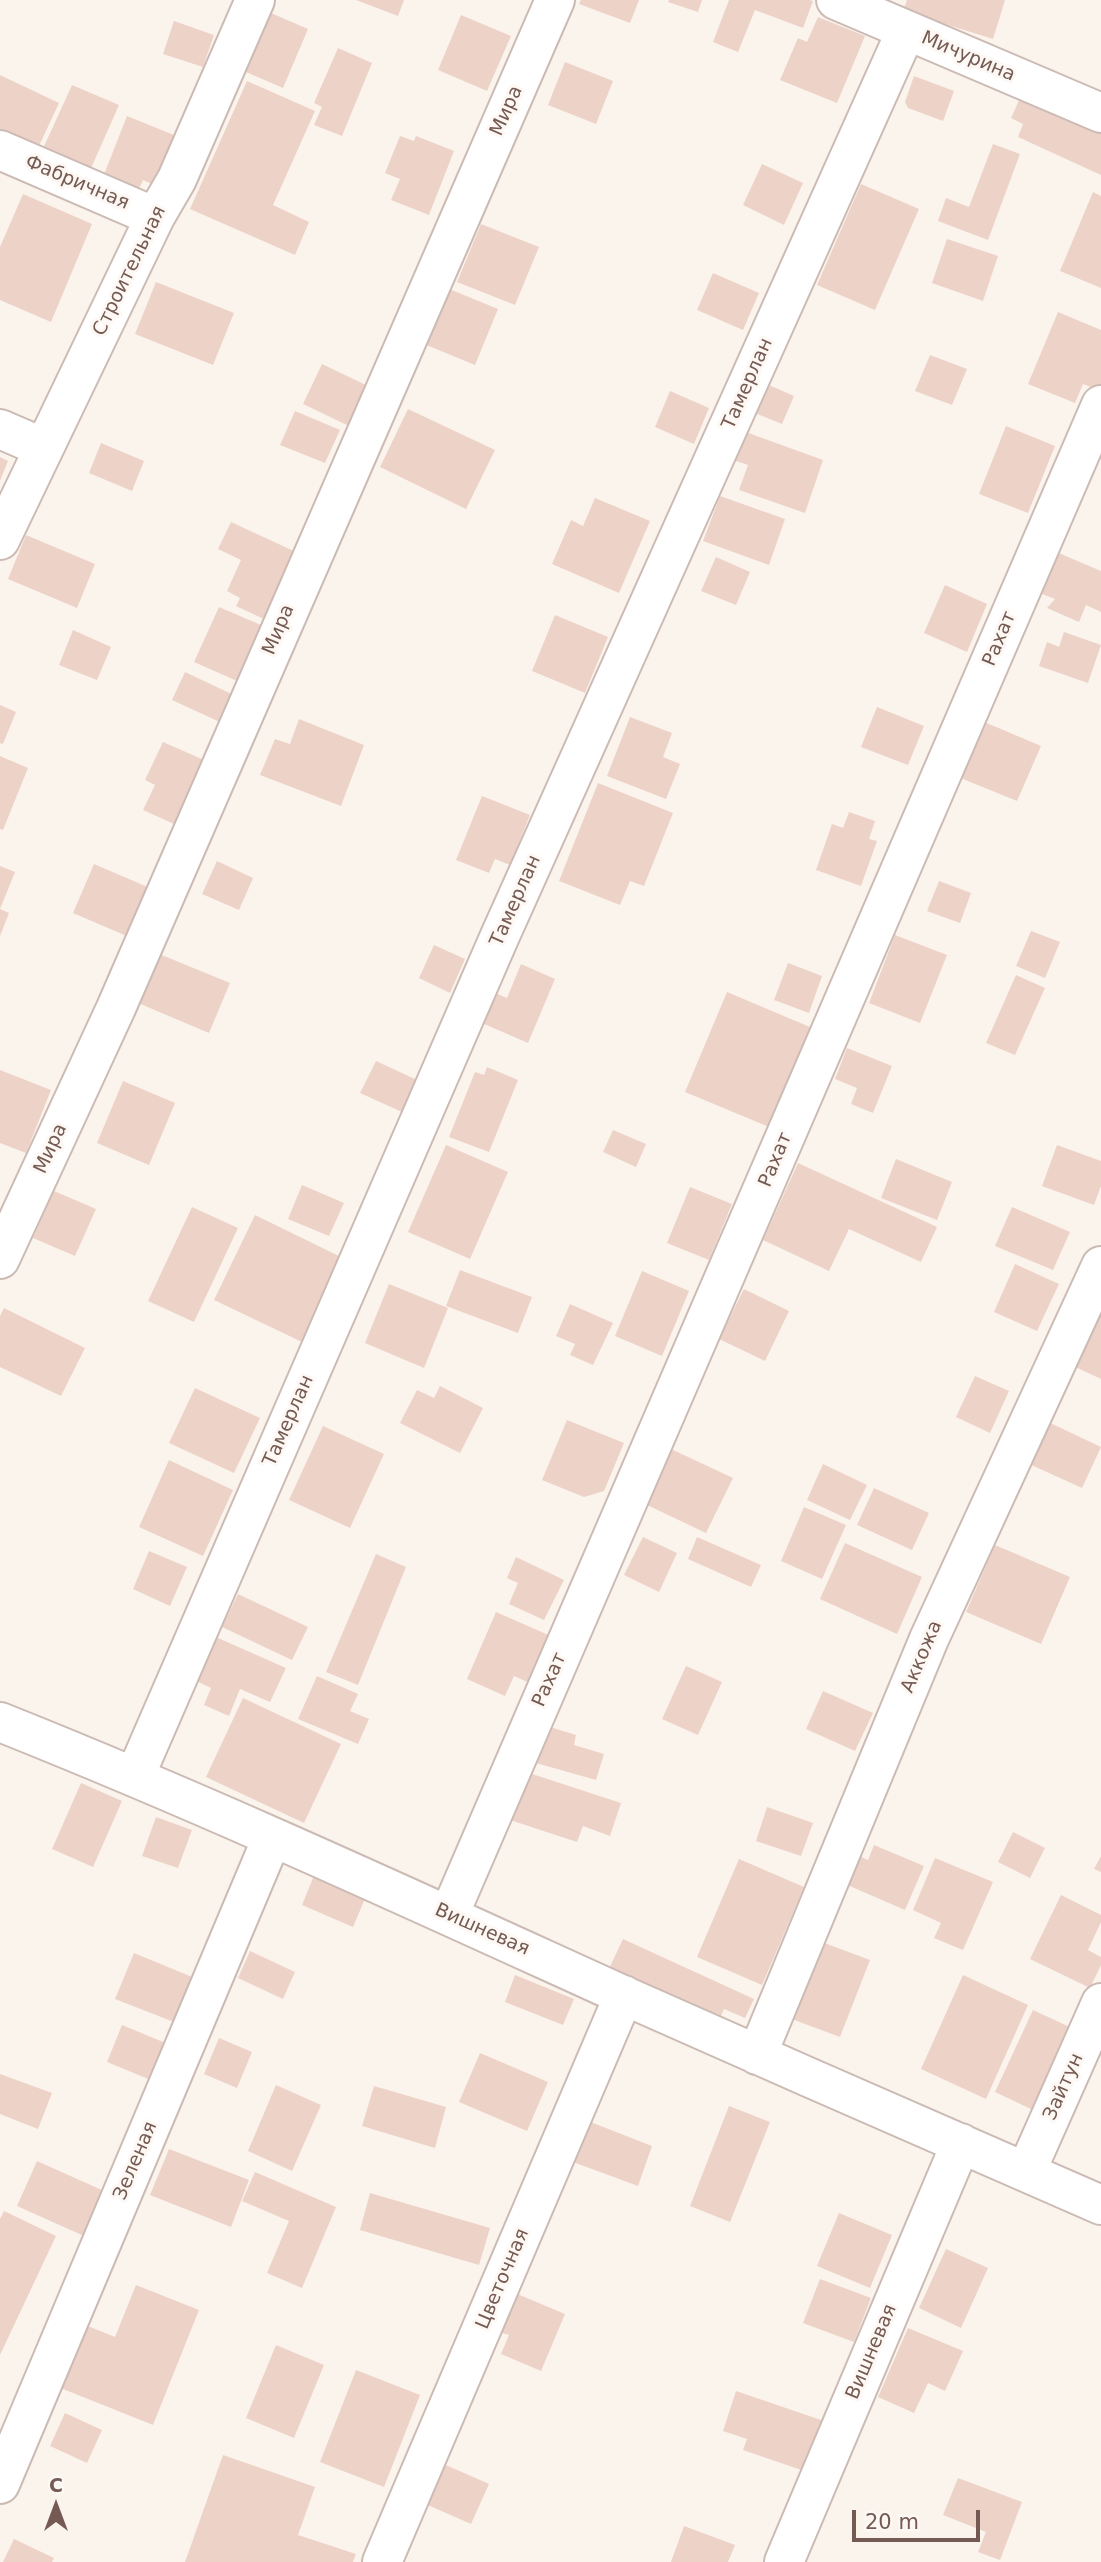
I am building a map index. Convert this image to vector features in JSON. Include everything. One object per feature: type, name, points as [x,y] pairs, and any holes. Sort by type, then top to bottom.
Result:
[{"type":"street","name":"Строительная","points":[[0,540],[155,217],[177,179],[255,0]]},
{"type":"street","name":"Мира","points":[[0,1259],[116,1008],[555,0]]},
{"type":"street","name":"Мичурина","points":[[836,0],[1101,113]]},
{"type":"street","name":"Тамерлан","points":[[135,1776],[499,938],[906,31]]},
{"type":"street","name":"Фабричная","points":[[0,150],[155,217]]},
{"type":"street","name":"Рахат","points":[[449,1915],[1101,405]]},
{"type":"street","points":[[0,429],[44,448]]},
{"type":"street","name":"Аккожа","points":[[757,2055],[929,1639],[1101,1266]]},
{"type":"street","name":"Вишневая","points":[[0,1722],[135,1776],[757,2055],[1101,2205]]},
{"type":"street","name":"Зеленая","points":[[0,2484],[272,1838]]},
{"type":"street","name":"Цветочная","points":[[382,2562],[624,1995]]},
{"type":"street","name":"Зайтун","points":[[1026,2172],[1101,2003]]},
{"type":"street","name":"Вишневая","points":[[784,2562],[961,2143]]},
{"type":"building","points":[[356,0],[404,0],[398,16]]},
{"type":"building","points":[[581,0],[639,0],[630,23],[579,4]]},
{"type":"building","points":[[702,0],[698,12],[668,2]]},
{"type":"building","points":[[729,0],[813,1],[803,28],[755,10],[738,52],[713,42]]},
{"type":"building","points":[[907,0],[1005,0],[993,39],[903,11]]},
{"type":"building","points":[[264,10],[308,29],[283,88],[239,69]]},
{"type":"building","points":[[461,15],[511,36],[487,91],[438,70]]},
{"type":"building","points":[[818,17],[865,36],[837,103],[780,80],[798,38],[807,42]]},
{"type":"building","points":[[174,21],[214,35],[203,67],[163,54]]},
{"type":"building","points":[[338,48],[372,63],[342,136],[314,125],[322,107],[314,103]]},
{"type":"building","points":[[565,62],[613,81],[596,124],[548,105]]},
{"type":"building","points":[[0,75],[59,103],[38,148],[0,141]]},
{"type":"building","points":[[914,76],[954,91],[943,121],[908,108],[905,102]]},
{"type":"building","points":[[247,81],[315,111],[273,205],[309,222],[295,255],[190,209]]},
{"type":"building","points":[[72,85],[119,105],[88,175],[41,153]]},
{"type":"building","points":[[1021,96],[1101,133],[1101,175],[1018,137],[1023,124],[1011,118]]},
{"type":"building","points":[[127,116],[174,135],[154,185],[143,180],[138,191],[103,177]]},
{"type":"building","points":[[400,136],[414,141],[416,136],[454,151],[429,215],[391,200],[400,179],[385,173]]},
{"type":"building","points":[[993,144],[1020,154],[988,240],[938,221],[946,198],[969,207]]},
{"type":"building","points":[[762,164],[803,183],[784,225],[743,205]]},
{"type":"building","points":[[861,184],[919,209],[875,310],[817,285]]},
{"type":"building","points":[[1093,192],[1101,196],[1101,288],[1060,271]]},
{"type":"building","points":[[23,194],[92,224],[51,322],[0,300],[0,247]]},
{"type":"building","points":[[481,224],[539,247],[515,305],[457,282]]},
{"type":"building","points":[[947,239],[998,256],[983,301],[932,283]]},
{"type":"building","points":[[713,273],[759,293],[743,330],[697,310]]},
{"type":"building","points":[[156,282],[234,313],[213,365],[135,334]]},
{"type":"building","points":[[442,286],[498,309],[475,365],[419,342]]},
{"type":"building","points":[[1058,312],[1101,330],[1100,391],[1083,384],[1075,403],[1028,384]]},
{"type":"building","points":[[930,355],[967,369],[952,405],[915,391]]},
{"type":"building","points":[[322,364],[370,387],[351,427],[303,404]]},
{"type":"building","points":[[762,382],[794,396],[782,424],[750,411]]},
{"type":"building","points":[[670,391],[709,408],[694,444],[655,427]]},
{"type":"building","points":[[408,409],[495,450],[466,509],[380,467]]},
{"type":"building","points":[[295,411],[340,430],[325,463],[280,445]]},
{"type":"building","points":[[1006,426],[1055,446],[1028,513],[979,494]]},
{"type":"building","points":[[743,431],[823,460],[805,513],[739,490],[748,465],[733,460]]},
{"type":"building","points":[[101,443],[144,461],[132,491],[89,473]]},
{"type":"building","points":[[0,457],[8,461],[0,481]]},
{"type":"building","points":[[720,496],[785,519],[769,565],[703,541]]},
{"type":"building","points":[[595,498],[650,521],[619,593],[552,564],[571,520],[583,526]]},
{"type":"building","points":[[231,522],[298,553],[266,620],[236,606],[240,598],[227,591],[241,560],[218,549]]},
{"type":"building","points":[[26,535],[95,564],[77,608],[8,579]]},
{"type":"building","points":[[1054,551],[1101,571],[1101,612],[1086,605],[1079,622],[1047,608],[1055,599],[1037,592]]},
{"type":"building","points":[[716,557],[750,572],[736,605],[701,591]]},
{"type":"building","points":[[945,585],[987,604],[967,652],[924,633]]},
{"type":"building","points":[[219,607],[261,625],[237,681],[194,662]]},
{"type":"building","points":[[555,615],[608,637],[585,693],[532,671]]},
{"type":"building","points":[[73,630],[111,647],[97,680],[59,665]]},
{"type":"building","points":[[1064,632],[1101,645],[1088,683],[1039,666],[1047,642],[1059,647]]},
{"type":"building","points":[[185,672],[238,697],[224,724],[172,700]]},
{"type":"building","points":[[0,705],[16,712],[3,744],[0,743]]},
{"type":"building","points":[[877,707],[924,726],[908,765],[861,747]]},
{"type":"building","points":[[630,717],[672,733],[663,757],[680,764],[666,799],[607,776]]},
{"type":"building","points":[[299,719],[364,745],[341,806],[260,775],[275,739],[290,744]]},
{"type":"building","points":[[982,721],[1041,746],[1017,801],[958,777]]},
{"type":"building","points":[[163,742],[204,760],[174,824],[143,810],[155,785],[145,780]]},
{"type":"building","points":[[0,756],[28,768],[3,830],[0,829]]},
{"type":"building","points":[[598,783],[673,813],[644,886],[630,881],[620,905],[559,881]]},
{"type":"building","points":[[482,796],[530,815],[510,865],[495,859],[489,873],[456,860]]},
{"type":"building","points":[[849,812],[875,821],[869,839],[877,841],[861,886],[816,870],[832,824],[843,828]]},
{"type":"building","points":[[217,861],[253,878],[239,910],[202,894]]},
{"type":"building","points":[[94,864],[150,888],[129,937],[73,913]]},
{"type":"building","points":[[0,866],[15,872],[0,909]]},
{"type":"building","points":[[939,881],[971,893],[960,923],[927,911]]},
{"type":"building","points":[[0,909],[9,913],[0,936]]},
{"type":"building","points":[[1031,931],[1060,942],[1045,978],[1016,966]]},
{"type":"building","points":[[895,935],[947,955],[920,1023],[869,1003]]},
{"type":"building","points":[[434,945],[465,959],[450,993],[419,978]]},
{"type":"building","points":[[152,951],[230,983],[209,1033],[131,1000]]},
{"type":"building","points":[[788,963],[822,976],[809,1013],[774,1000]]},
{"type":"building","points":[[521,964],[555,979],[528,1043],[475,1020],[488,990],[507,998]]},
{"type":"building","points":[[1016,975],[1045,988],[1015,1055],[986,1043]]},
{"type":"building","points":[[727,992],[810,1027],[769,1127],[685,1092]]},
{"type":"building","points":[[847,1048],[892,1066],[873,1113],[851,1104],[857,1088],[835,1079]]},
{"type":"building","points":[[376,1061],[428,1085],[413,1117],[360,1093]]},
{"type":"building","points":[[487,1067],[518,1080],[489,1152],[449,1137],[475,1072],[484,1075]]},
{"type":"building","points":[[0,1070],[51,1090],[26,1153],[0,1143]]},
{"type":"building","points":[[123,1081],[175,1103],[149,1165],[97,1143]]},
{"type":"building","points":[[613,1130],[646,1144],[636,1167],[603,1152]]},
{"type":"building","points":[[446,1145],[508,1172],[470,1259],[408,1232]]},
{"type":"building","points":[[1057,1145],[1101,1161],[1101,1186],[1094,1205],[1042,1186]]},
{"type":"building","points":[[896,1159],[952,1182],[937,1220],[881,1198]]},
{"type":"building","points":[[798,1163],[937,1227],[921,1262],[849,1229],[829,1271],[763,1240]]},
{"type":"building","points":[[302,1185],[344,1203],[329,1236],[288,1219]]},
{"type":"building","points":[[690,1187],[732,1204],[709,1260],[667,1243]]},
{"type":"building","points":[[54,1191],[96,1209],[75,1256],[33,1238]]},
{"type":"building","points":[[192,1207],[238,1228],[194,1322],[148,1301]]},
{"type":"building","points":[[1012,1207],[1070,1232],[1053,1270],[995,1246]]},
{"type":"building","points":[[255,1215],[343,1258],[302,1342],[214,1300]]},
{"type":"building","points":[[1015,1264],[1059,1284],[1037,1331],[994,1312]]},
{"type":"building","points":[[460,1270],[532,1297],[518,1333],[446,1306]]},
{"type":"building","points":[[642,1271],[689,1291],[662,1356],[615,1336]]},
{"type":"building","points":[[389,1284],[448,1308],[424,1368],[365,1343]]},
{"type":"building","points":[[744,1289],[789,1311],[765,1361],[719,1339]]},
{"type":"building","points":[[1101,1302],[1101,1379],[1073,1366]]},
{"type":"building","points":[[570,1304],[613,1323],[593,1365],[570,1355],[575,1344],[556,1336]]},
{"type":"building","points":[[4,1308],[85,1348],[61,1396],[0,1367],[0,1316]]},
{"type":"building","points":[[975,1376],[1009,1391],[990,1433],[956,1417]]},
{"type":"building","points":[[440,1386],[483,1408],[460,1453],[400,1423],[417,1390],[434,1398]]},
{"type":"building","points":[[195,1388],[260,1418],[234,1473],[169,1443]]},
{"type":"building","points":[[567,1420],[624,1443],[604,1491],[584,1497],[542,1480]]},
{"type":"building","points":[[1046,1421],[1101,1447],[1082,1488],[1027,1463]]},
{"type":"building","points":[[323,1426],[384,1454],[350,1528],[289,1500]]},
{"type":"building","points":[[671,1449],[733,1478],[706,1533],[645,1504]]},
{"type":"building","points":[[169,1460],[233,1490],[203,1556],[139,1527]]},
{"type":"building","points":[[823,1464],[867,1485],[850,1520],[807,1500]]},
{"type":"building","points":[[874,1488],[929,1513],[912,1550],[857,1525]]},
{"type":"building","points":[[804,1507],[846,1525],[822,1579],[781,1561]]},
{"type":"building","points":[[643,1537],[677,1553],[659,1592],[624,1575]]},
{"type":"building","points":[[697,1537],[761,1565],[751,1587],[688,1559]]},
{"type":"building","points":[[845,1543],[922,1577],[897,1634],[820,1599]]},
{"type":"building","points":[[995,1545],[1070,1577],[1041,1644],[966,1612]]},
{"type":"building","points":[[149,1551],[187,1567],[170,1606],[133,1589]]},
{"type":"building","points":[[376,1554],[406,1567],[358,1685],[326,1672]]},
{"type":"building","points":[[516,1557],[564,1580],[544,1620],[509,1604],[518,1583],[507,1578]]},
{"type":"building","points":[[238,1594],[308,1627],[292,1660],[222,1627]]},
{"type":"building","points":[[496,1612],[553,1637],[532,1684],[514,1676],[505,1696],[467,1679]]},
{"type":"building","points":[[209,1634],[286,1668],[270,1702],[240,1689],[229,1716],[204,1705],[211,1688],[190,1678]]},
{"type":"building","points":[[686,1666],[722,1682],[698,1735],[662,1719]]},
{"type":"building","points":[[317,1676],[358,1694],[350,1711],[369,1719],[358,1744],[298,1719]]},
{"type":"building","points":[[823,1691],[873,1713],[855,1751],[806,1729]]},
{"type":"building","points":[[243,1698],[341,1744],[304,1823],[206,1777]]},
{"type":"building","points":[[540,1724],[576,1735],[574,1745],[604,1754],[596,1780],[529,1761]]},
{"type":"building","points":[[526,1772],[621,1803],[610,1836],[583,1826],[577,1842],[510,1820]]},
{"type":"building","points":[[81,1783],[122,1801],[93,1867],[52,1849]]},
{"type":"building","points":[[767,1807],[813,1823],[801,1856],[756,1841]]},
{"type":"building","points":[[156,1817],[192,1830],[178,1868],[142,1856]]},
{"type":"building","points":[[1013,1832],[1045,1848],[1030,1878],[998,1862]]},
{"type":"building","points":[[874,1845],[924,1866],[905,1910],[845,1884],[857,1855],[868,1860]]},
{"type":"building","points":[[1101,1856],[1101,1872],[1094,1869]]},
{"type":"building","points":[[935,1858],[993,1882],[963,1950],[934,1938],[941,1923],[913,1910]]},
{"type":"building","points":[[739,1859],[804,1887],[762,1985],[697,1957]]},
{"type":"building","points":[[315,1873],[367,1894],[353,1927],[302,1905]]},
{"type":"building","points":[[1061,1895],[1101,1915],[1101,1922],[1088,1950],[1101,1957],[1101,1965],[1090,1988],[1030,1959]]},
{"type":"building","points":[[623,1939],[754,1999],[745,2018],[724,2009],[718,2023],[607,1973]]},
{"type":"building","points":[[819,1941],[870,1960],[840,2037],[789,2018]]},
{"type":"building","points":[[250,1951],[295,1972],[283,1999],[238,1978]]},
{"type":"building","points":[[134,1953],[197,1979],[179,2024],[115,1999]]},
{"type":"building","points":[[515,1975],[574,1999],[563,2025],[505,2002]]},
{"type":"building","points":[[963,1975],[1028,2005],[986,2099],[921,2069]]},
{"type":"building","points":[[1033,2010],[1072,2028],[1033,2110],[995,2092]]},
{"type":"building","points":[[122,2025],[168,2044],[153,2081],[107,2062]]},
{"type":"building","points":[[219,2038],[252,2052],[237,2088],[204,2074]]},
{"type":"building","points":[[480,2053],[548,2082],[527,2131],[459,2102]]},
{"type":"building","points":[[0,2074],[52,2093],[38,2129],[0,2114]]},
{"type":"building","points":[[276,2085],[321,2105],[292,2171],[248,2151]]},
{"type":"building","points":[[374,2086],[446,2107],[435,2148],[362,2126]]},
{"type":"building","points":[[729,2106],[770,2122],[730,2222],[690,2206]]},
{"type":"building","points":[[588,2121],[652,2146],[638,2186],[573,2162]]},
{"type":"building","points":[[169,2149],[249,2180],[231,2227],[150,2195]]},
{"type":"building","points":[[37,2161],[104,2191],[84,2236],[17,2206]]},
{"type":"building","points":[[255,2172],[336,2207],[302,2288],[267,2273],[289,2221],[242,2201]]},
{"type":"building","points":[[370,2193],[490,2228],[479,2265],[360,2230]]},
{"type":"building","points":[[4,2211],[56,2236],[0,2355],[0,2219]]},
{"type":"building","points":[[839,2213],[892,2235],[870,2288],[817,2266]]},
{"type":"building","points":[[946,2249],[988,2268],[961,2328],[919,2308]]},
{"type":"building","points":[[820,2279],[871,2298],[854,2342],[803,2323]]},
{"type":"building","points":[[136,2285],[199,2310],[153,2425],[58,2387],[83,2324],[115,2337]]},
{"type":"building","points":[[515,2293],[565,2314],[541,2371],[501,2354],[509,2335],[499,2332]]},
{"type":"building","points":[[908,2328],[963,2351],[945,2391],[928,2383],[914,2413],[878,2397]]},
{"type":"building","points":[[276,2345],[324,2365],[294,2438],[246,2418]]},
{"type":"building","points":[[356,2370],[420,2395],[384,2487],[320,2462]]},
{"type":"building","points":[[736,2391],[824,2421],[807,2472],[743,2450],[747,2439],[723,2431]]},
{"type":"building","points":[[65,2413],[102,2430],[87,2463],[50,2446]]},
{"type":"building","points":[[223,2455],[315,2487],[298,2535],[356,2554],[353,2562],[185,2562]]},
{"type":"building","points":[[439,2462],[489,2484],[471,2524],[421,2502]]},
{"type":"building","points":[[958,2478],[1022,2502],[1000,2560],[978,2552],[986,2532],[943,2515]]},
{"type":"building","points":[[684,2526],[735,2545],[728,2562],[671,2562]]},
{"type":"building","points":[[14,2539],[54,2558],[52,2562],[3,2562]]}]
